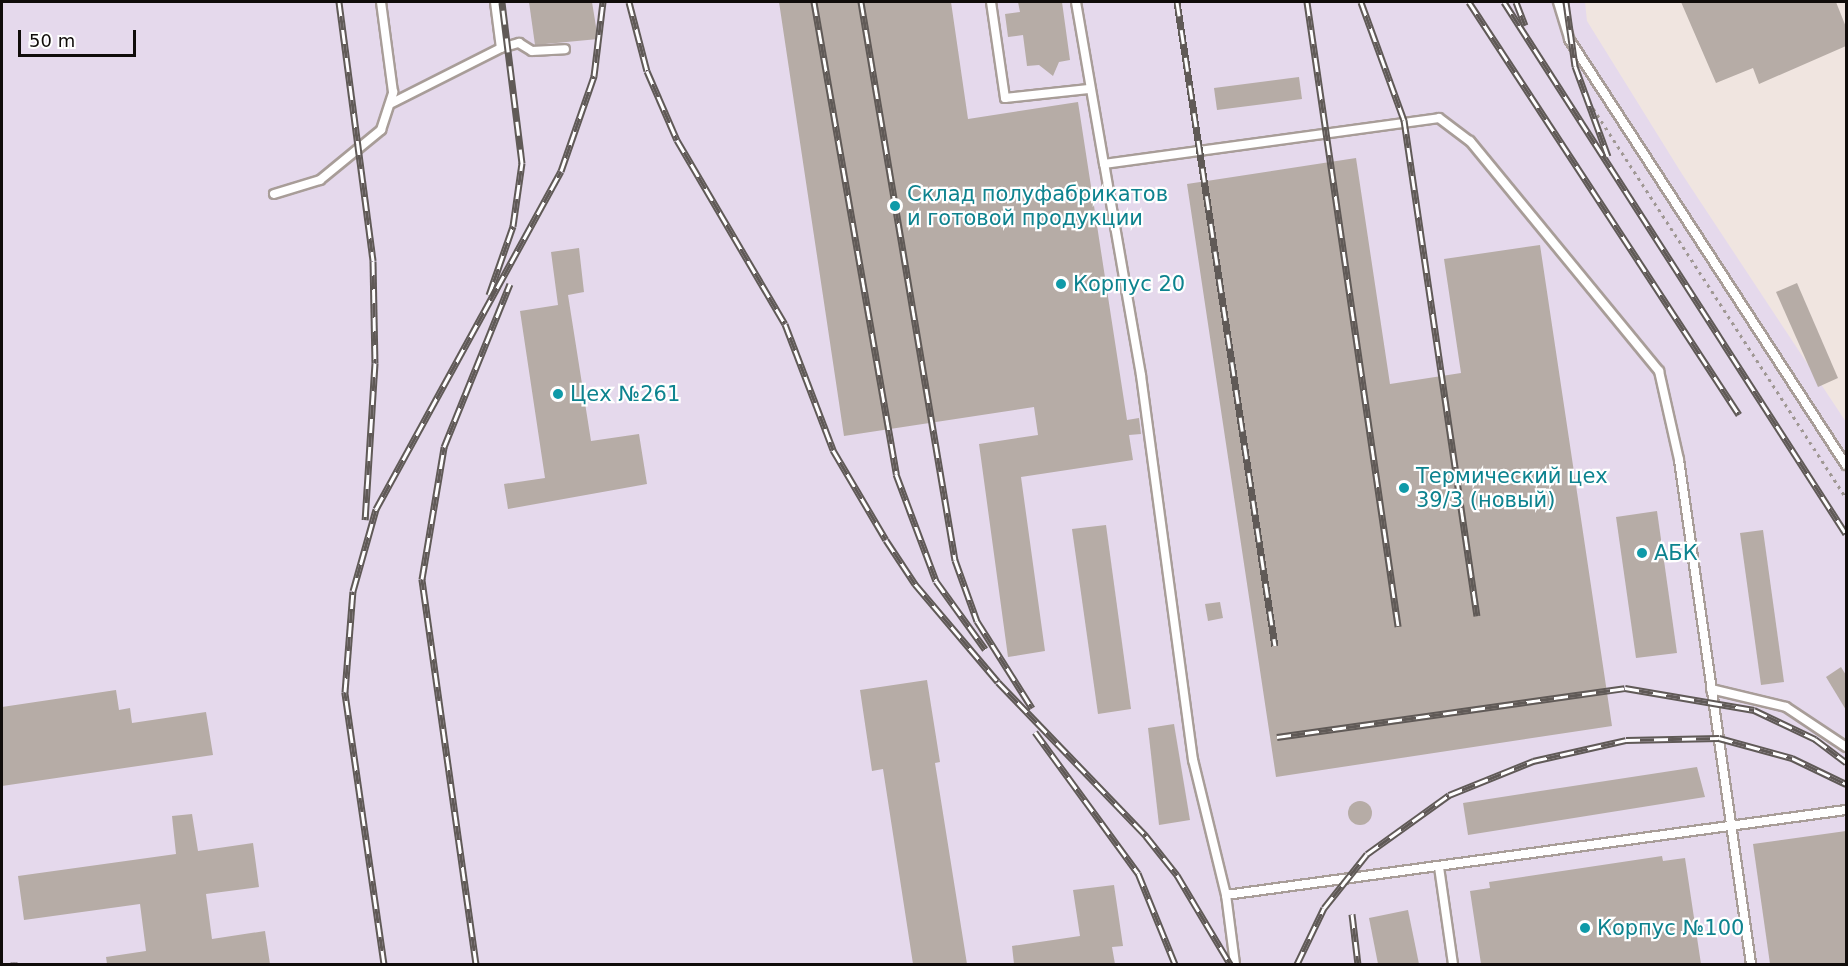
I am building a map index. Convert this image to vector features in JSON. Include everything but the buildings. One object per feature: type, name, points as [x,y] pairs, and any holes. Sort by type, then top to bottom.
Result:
[{"type":"lane","points":[[274,194],[320,180],[349,159],[381,130],[392,103],[381,2]]},
{"type":"lane","points":[[495,2],[501,48]]},
{"type":"lane","points":[[991,2],[1005,98],[1089,89]]},
{"type":"lane","points":[[1076,2],[1089,89],[1141,375],[1193,760],[1226,895],[1234,964]]},
{"type":"lane","points":[[1558,2],[1569,39],[1846,465]]},
{"type":"lane","points":[[392,103],[501,48],[519,43],[532,51],[565,49]]},
{"type":"lane","points":[[1104,164],[1423,117],[1454,126],[1659,371],[1678,460],[1751,964]]},
{"type":"lane","points":[[1711,689],[1786,707],[1846,747]]},
{"type":"lane","points":[[1226,895],[1439,867],[1730,822],[1846,810]]},
{"type":"lane","points":[[1439,867],[1453,964]]},
{"type":"path","points":[[1589,102],[1846,498]]},
{"type":"shaded area","points":[[2,2],[1585,2],[1587,21],[1682,174],[1846,422],[1846,964],[2,964]]},
{"type":"railway","points":[[339,2],[373,261],[375,363],[365,520]]},
{"type":"railway","points":[[489,295],[513,226],[522,163],[502,2]]},
{"type":"railway","points":[[384,964],[345,692],[353,591],[376,509],[561,171],[594,76],[603,2]]},
{"type":"railway","points":[[629,2],[647,71],[677,140],[785,324],[833,450],[886,540],[915,584],[998,682],[1146,836],[1177,875],[1230,964]]},
{"type":"railway","points":[[814,2],[896,474],[936,581],[985,649]]},
{"type":"railway","points":[[861,2],[955,560],[977,621],[1032,708]]},
{"type":"railway","points":[[1177,2],[1275,646]]},
{"type":"railway","points":[[1307,2],[1398,626]]},
{"type":"railway","points":[[1361,2],[1404,120],[1477,616]]},
{"type":"railway","points":[[1469,2],[1739,415]]},
{"type":"railway","points":[[1504,2],[1846,534]]},
{"type":"railway","points":[[1516,2],[1525,25]]},
{"type":"railway","points":[[1566,2],[1575,66],[1608,156]]},
{"type":"railway","points":[[476,964],[422,579],[444,447],[510,284]]},
{"type":"railway","points":[[1277,737],[1625,688],[1754,710],[1815,739],[1846,762]]},
{"type":"railway","points":[[1035,732],[1138,873],[1175,964]]},
{"type":"railway","points":[[1297,964],[1324,908],[1367,854],[1449,795],[1533,761],[1626,740],[1719,738],[1792,758],[1846,784]]},
{"type":"railway","points":[[1352,914],[1358,964]]},
{"type":"place","name":"Склад полуфабрикатов и готовой продукции","points":[[895,206]]},
{"type":"place","name":"Корпус 20","points":[[1061,284]]},
{"type":"place","name":"Цех №261","points":[[558,394]]},
{"type":"place","name":"Термический цех 39/3 (новый)","points":[[1404,488]]},
{"type":"place","name":"АБК","points":[[1642,553]]},
{"type":"place","name":"Корпус №100","points":[[1585,928]]}]
